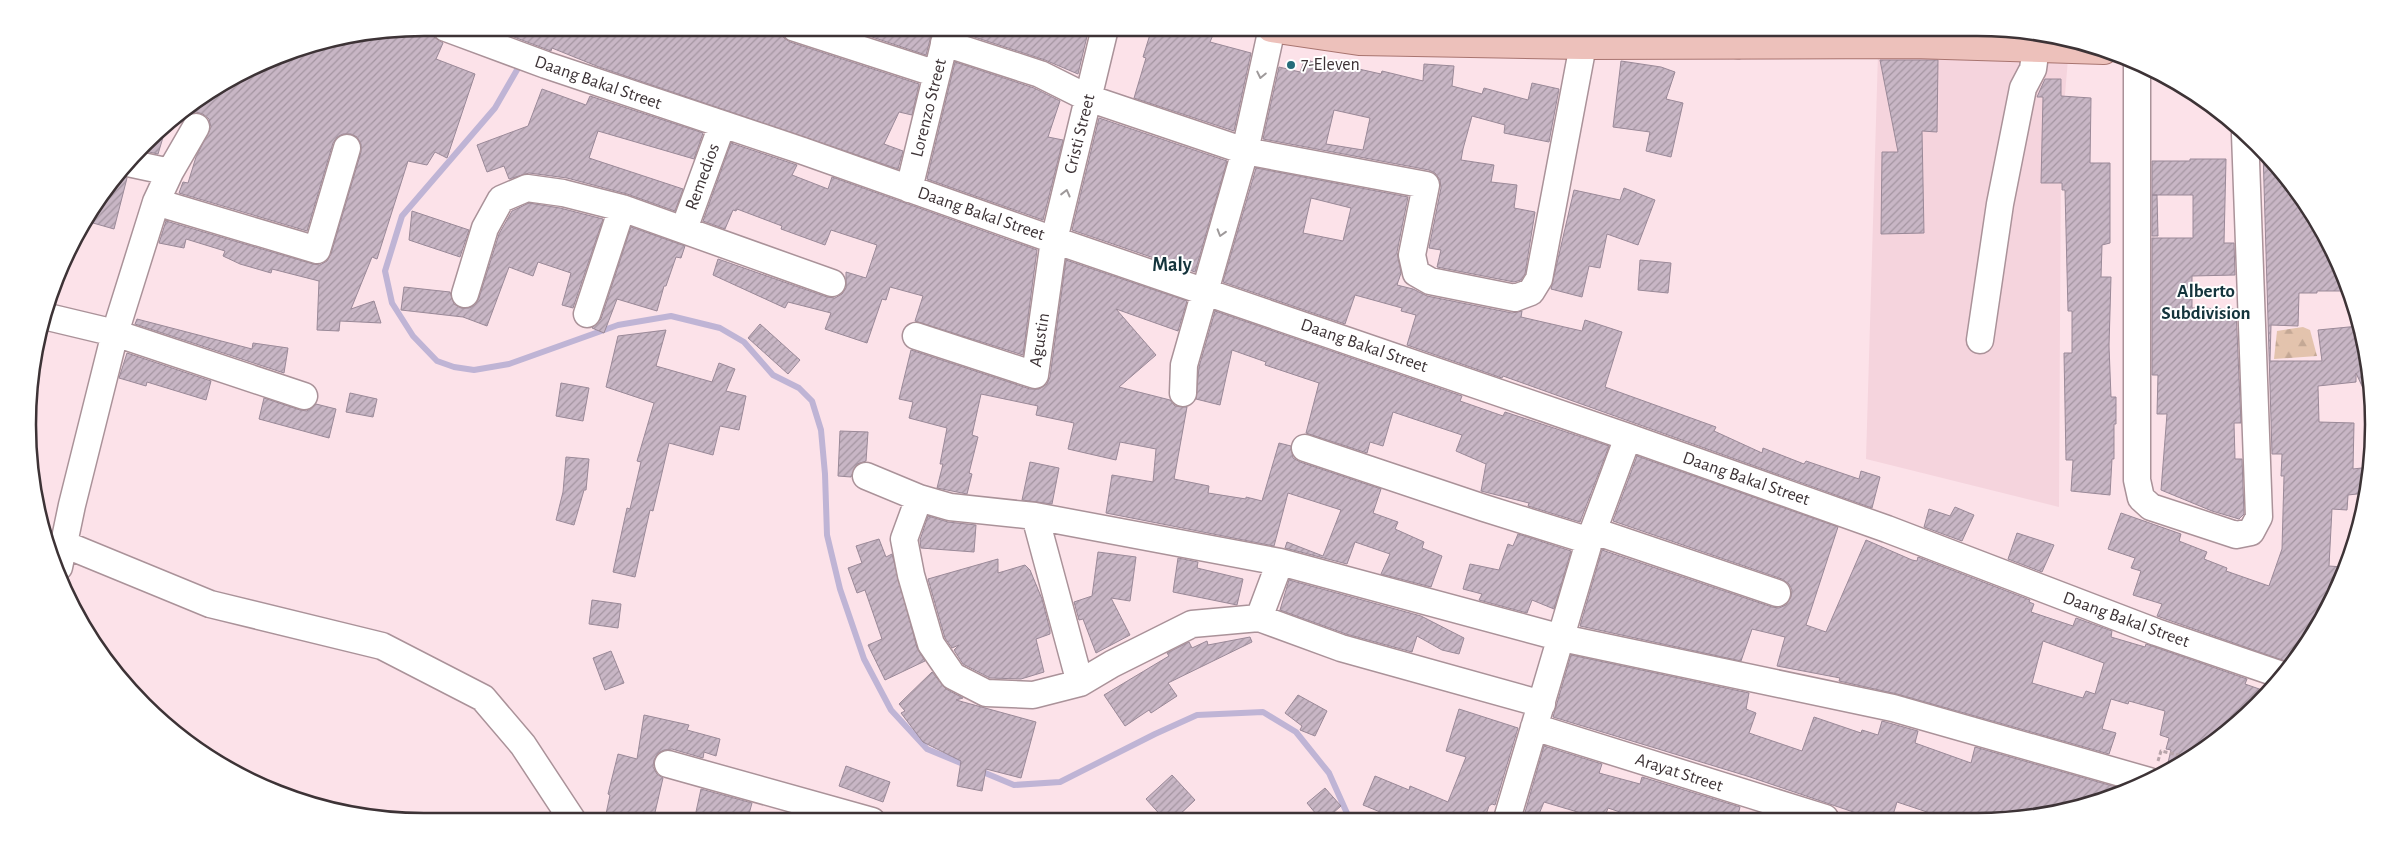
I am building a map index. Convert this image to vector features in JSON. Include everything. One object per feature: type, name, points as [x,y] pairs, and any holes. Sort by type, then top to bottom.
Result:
[{"type":"main road","points":[[1325,36],[1359,41],[1583,45],[1737,36]]},
{"type":"main road","points":[[1913,36],[2061,46]]},
{"type":"street","name":"Daang Bakal Street","points":[[467,36],[546,65],[1628,437],[1887,529],[2156,632],[2275,673]]},
{"type":"street","points":[[822,36],[937,74]]},
{"type":"street","name":"Lorenzo Street","points":[[909,189],[946,36]]},
{"type":"street","points":[[948,36],[1040,74],[1088,98],[1245,151],[1426,185],[1412,255],[1416,273],[1430,281],[1515,298],[1531,292],[1539,280],[1583,45]]},
{"type":"street","name":"Cristi Street","points":[[1054,240],[1103,36]]},
{"type":"street","points":[[1184,393],[1184,365],[1245,151],[1269,36]]},
{"type":"street","points":[[1980,340],[2004,185],[2023,88],[2034,69],[2033,43]]},
{"type":"street","points":[[2137,71],[2137,480],[2141,498],[2150,507],[2236,535],[2251,532],[2259,517],[2245,145]]},
{"type":"street","name":"Remedios","points":[[684,229],[722,124]]},
{"type":"street","points":[[196,127],[170,172],[156,202],[115,333],[61,555],[210,604],[382,646],[483,698],[523,745],[568,813]]},
{"type":"street","points":[[156,202],[317,250],[346,148]]},
{"type":"street","points":[[137,165],[170,172]]},
{"type":"street","points":[[465,294],[485,228],[501,199],[527,188],[563,193],[622,208],[832,283]]},
{"type":"street","points":[[587,314],[622,208]]},
{"type":"street","name":"Agustin","points":[[916,336],[1035,375],[1054,240]]},
{"type":"street","points":[[51,318],[115,333],[304,396]]},
{"type":"street","points":[[1509,813],[1592,536],[1628,437]]},
{"type":"street","points":[[1305,448],[1484,508],[1592,536],[1777,593]]},
{"type":"street","points":[[866,476],[919,498],[950,507],[1035,516],[1280,562],[1562,638],[1893,708],[2138,777]]},
{"type":"street","points":[[919,498],[904,539],[912,575],[932,644],[954,676],[986,693],[1033,695],[1080,683],[1112,664],[1192,624],[1259,618],[1280,562]]},
{"type":"street","points":[[1035,516],[1080,683]]},
{"type":"street","name":"Arayat Street","points":[[1259,618],[1538,715],[1810,813]]},
{"type":"street","points":[[668,764],[846,813]]},
{"type":"path","points":[[2161,751],[2180,755]]},
{"type":"shaded area","points":[[1878,53],[2068,59],[2061,142],[2059,507],[1866,459]]},
{"type":"green space","points":[[2303,327],[2310,330],[2317,356],[2274,359],[2277,331]]},
{"type":"building","points":[[434,36],[443,43],[436,59],[475,74],[447,158],[435,152],[427,165],[408,161],[377,259],[372,257],[351,309],[374,301],[381,323],[340,321],[339,331],[317,330],[319,281],[272,269],[271,273],[240,264],[223,256],[225,251],[186,239],[184,248],[159,243],[166,221],[320,265],[327,261],[331,254],[361,152],[361,144],[357,137],[351,134],[343,134],[337,137],[333,143],[307,231],[179,193],[183,182],[188,183],[196,157],[211,127],[209,119],[203,114],[196,112],[192,113],[230,88],[276,66],[324,49],[374,40]]},
{"type":"building","points":[[511,36],[783,36],[790,42],[919,84],[912,115],[899,112],[884,144],[903,151],[898,169],[599,67],[552,48],[551,51]]},
{"type":"building","points":[[869,36],[931,36],[926,55]]},
{"type":"building","points":[[971,36],[1087,36],[1078,74],[1045,60]]},
{"type":"building","points":[[1150,36],[1213,36],[1210,42],[1251,53],[1234,131],[1134,98],[1146,58],[1143,57]]},
{"type":"building","points":[[1305,59],[1321,65],[1341,68],[1341,65],[1381,74],[1382,71],[1423,81],[1424,64],[1454,66],[1452,86],[1482,94],[1484,88],[1528,100],[1532,83],[1559,89],[1549,142],[1504,133],[1505,125],[1472,116],[1463,149],[1461,160],[1494,165],[1491,182],[1517,185],[1514,208],[1535,212],[1525,274],[1521,280],[1514,282],[1437,267],[1441,250],[1429,248],[1441,188],[1440,180],[1435,173],[1429,170],[1263,139],[1279,67],[1300,72]],"holes":[[[1334,110],[1370,118],[1363,150],[1326,144]]]},
{"type":"building","points":[[1880,60],[1938,60],[1937,132],[1922,131],[1924,233],[1881,234],[1882,152],[1898,152]]},
{"type":"building","points":[[1621,61],[1661,67],[1675,72],[1666,99],[1683,103],[1671,157],[1646,151],[1650,132],[1613,127]]},
{"type":"building","points":[[955,62],[1034,88],[1060,101],[1048,137],[1063,140],[1043,220],[927,179]]},
{"type":"building","points":[[2045,79],[2061,79],[2061,96],[2091,98],[2090,163],[2110,163],[2110,243],[2102,245],[2101,277],[2111,277],[2109,346],[2111,397],[2116,397],[2114,459],[2112,459],[2110,495],[2071,491],[2073,460],[2066,460],[2064,353],[2072,353],[2072,311],[2068,311],[2065,190],[2062,190],[2062,183],[2041,183],[2043,97],[2037,97]]},
{"type":"building","points":[[542,89],[586,105],[590,96],[703,133],[694,159],[598,131],[589,158],[683,189],[675,211],[627,194],[567,178],[529,173],[509,179],[504,166],[487,172],[477,145],[528,126]]},
{"type":"building","points":[[1099,118],[1227,161],[1195,272],[1072,230]]},
{"type":"building","points":[[163,139],[158,154],[148,152]]},
{"type":"building","points":[[731,143],[797,165],[792,175],[828,189],[832,177],[1037,250],[1023,355],[915,321],[923,296],[890,287],[886,300],[882,299],[867,343],[825,329],[831,313],[788,302],[785,308],[713,275],[718,259],[827,297],[835,298],[842,294],[846,288],[846,272],[866,278],[877,245],[831,230],[825,245],[781,229],[782,226],[737,209],[736,211],[733,210],[725,229],[703,221]]},
{"type":"building","points":[[2190,159],[2226,159],[2224,243],[2234,243],[2235,275],[2192,276],[2192,308],[2236,309],[2241,423],[2234,423],[2235,459],[2242,459],[2244,514],[2239,519],[2212,511],[2161,490],[2167,414],[2157,414],[2158,375],[2152,375],[2152,238],[2193,238],[2193,195],[2152,195],[2152,161],[2190,161]]},
{"type":"building","points":[[2263,164],[2285,188],[2313,230],[2341,291],[2299,293],[2298,326],[2271,325],[2270,361],[2322,361],[2318,330],[2353,327],[2363,387],[2356,373],[2356,382],[2318,386],[2319,422],[2354,423],[2353,469],[2362,468],[2358,494],[2348,495],[2347,510],[2332,509],[2329,566],[2337,567],[2335,573],[2313,619],[2285,661],[2157,616],[2162,604],[2133,595],[2141,571],[2131,568],[2135,558],[2108,549],[2121,513],[2181,534],[2179,541],[2207,552],[2204,559],[2227,568],[2226,571],[2269,586],[2282,549],[2284,476],[2281,476],[2282,454],[2272,454]]},
{"type":"building","points":[[1256,168],[1408,197],[1397,252],[1401,273],[1397,285],[1413,289],[1427,296],[1512,313],[1522,311],[1521,317],[1582,331],[1585,320],[1622,332],[1605,387],[1716,427],[1714,431],[1762,453],[1763,448],[1804,464],[1806,461],[1859,479],[1861,471],[1880,477],[1872,508],[1503,376],[1502,378],[1407,345],[1416,315],[1401,311],[1402,308],[1355,295],[1345,324],[1223,282]],"holes":[[[1311,198],[1351,208],[1343,241],[1303,233]]]},
{"type":"building","points":[[127,178],[114,229],[93,223],[116,188]]},
{"type":"building","points":[[1624,188],[1655,200],[1638,245],[1607,234],[1600,268],[1589,266],[1582,297],[1551,289],[1574,190],[1620,200]]},
{"type":"building","points":[[2152,195],[2157,195],[2158,236],[2152,236]]},
{"type":"building","points":[[529,203],[560,208],[603,219],[573,308],[562,305],[571,273],[538,262],[533,276],[509,267],[487,326],[463,317],[401,310],[404,287],[450,292],[454,304],[461,308],[469,308],[475,305],[479,298],[499,234],[512,211]]},
{"type":"building","points":[[412,211],[469,230],[460,257],[409,240]]},
{"type":"building","points":[[631,227],[685,246],[681,258],[676,257],[666,286],[664,286],[657,311],[617,299],[604,333],[592,328],[601,319]]},
{"type":"building","points":[[1066,260],[1187,301],[1178,331],[1116,309],[1156,355],[1119,387],[1170,400],[1175,406],[1187,407],[1174,479],[1209,486],[1208,493],[1246,499],[1246,497],[1262,501],[1279,443],[1291,446],[1293,458],[1300,462],[1381,489],[1373,513],[1398,522],[1395,529],[1424,542],[1422,548],[1442,556],[1431,587],[1381,574],[1390,554],[1355,542],[1347,564],[1285,548],[1287,542],[1323,556],[1341,510],[1288,493],[1274,546],[1106,513],[1112,475],[1153,482],[1156,449],[1120,442],[1116,460],[1068,449],[1074,423],[1036,415],[1038,406],[981,394],[972,435],[978,437],[969,473],[972,474],[967,494],[937,488],[943,464],[940,464],[947,428],[909,418],[913,402],[899,399],[911,350],[1030,389],[1039,389],[1047,384],[1050,377]]},
{"type":"building","points":[[1640,260],[1671,263],[1668,293],[1638,290]]},
{"type":"building","points":[[1215,311],[1462,396],[1460,401],[1503,416],[1505,412],[1609,446],[1580,522],[1528,506],[1529,503],[1481,491],[1486,464],[1456,451],[1462,435],[1393,412],[1383,446],[1370,442],[1367,453],[1306,433],[1319,383],[1265,365],[1266,362],[1232,350],[1220,405],[1196,399],[1199,367]]},
{"type":"building","points":[[137,319],[252,349],[253,343],[288,348],[284,373],[135,324]]},
{"type":"building","points":[[760,324],[800,360],[788,374],[748,338]]},
{"type":"building","points":[[666,330],[656,366],[712,382],[719,363],[735,369],[726,391],[746,396],[739,430],[720,426],[713,455],[669,443],[653,511],[650,510],[635,577],[613,572],[627,508],[630,509],[641,462],[637,461],[654,403],[606,387],[618,336]]},
{"type":"building","points":[[127,353],[211,381],[206,400],[147,382],[146,386],[119,378]]},
{"type":"building","points":[[561,383],[589,388],[583,421],[556,416]]},
{"type":"building","points":[[350,393],[377,399],[373,417],[346,412]]},
{"type":"building","points":[[264,398],[300,410],[307,411],[316,404],[336,409],[329,438],[259,419]]},
{"type":"building","points":[[840,431],[868,432],[866,461],[857,464],[851,477],[838,476]]},
{"type":"building","points":[[1637,456],[1838,527],[1806,625],[1826,632],[1866,540],[1912,560],[1917,561],[1918,557],[2030,600],[2029,602],[2034,604],[2031,612],[2073,626],[2076,618],[2112,631],[2111,637],[2145,647],[2146,644],[2247,679],[2245,684],[2260,689],[2213,733],[2168,763],[2171,750],[2166,749],[2169,738],[2160,735],[2165,711],[2129,701],[2128,704],[2111,699],[2102,729],[2116,733],[2109,754],[1897,694],[1839,681],[1840,678],[1777,666],[1785,637],[1752,629],[1741,661],[1580,626],[1602,550],[1772,607],[1779,608],[1786,605],[1791,597],[1792,590],[1789,584],[1782,579],[1613,521]],"holes":[[[2043,641],[2104,663],[2095,694],[2086,691],[2083,698],[2032,683]]]},
{"type":"building","points":[[566,457],[589,459],[586,490],[584,490],[574,525],[556,520],[563,492]]},
{"type":"building","points":[[1030,462],[1059,468],[1052,504],[1022,500]]},
{"type":"building","points":[[1955,507],[1974,515],[1962,541],[1924,527],[1929,509],[1950,516]]},
{"type":"building","points":[[928,516],[948,522],[976,525],[974,552],[921,548],[920,540]]},
{"type":"building","points":[[2017,533],[2054,545],[2042,572],[2008,559]]},
{"type":"building","points":[[1518,534],[1571,551],[1554,609],[1532,600],[1527,613],[1479,600],[1482,594],[1463,589],[1470,564],[1499,570],[1508,544],[1513,546]]},
{"type":"building","points":[[879,539],[886,557],[892,554],[917,648],[925,661],[885,680],[868,645],[882,639],[865,590],[857,593],[848,568],[862,563],[856,546]]},
{"type":"building","points":[[1098,552],[1136,557],[1130,601],[1111,598],[1130,635],[1096,653],[1083,619],[1079,620],[1074,602],[1092,596]]},
{"type":"building","points":[[1178,558],[1198,562],[1197,568],[1243,579],[1237,605],[1173,592]]},
{"type":"building","points":[[998,559],[998,573],[1025,565],[1030,570],[1042,599],[1050,630],[1050,634],[1036,639],[1044,672],[1021,679],[990,678],[963,664],[954,650],[959,645],[952,648],[945,638],[928,579]]},
{"type":"building","points":[[1289,580],[1421,616],[1464,638],[1459,654],[1442,650],[1417,636],[1412,652],[1346,634],[1280,610]]},
{"type":"building","points":[[592,600],[621,604],[618,628],[589,624]]},
{"type":"building","points":[[1250,637],[1252,642],[1168,683],[1177,696],[1151,713],[1149,710],[1125,726],[1104,695],[1169,656],[1167,653],[1189,642],[1192,648],[1207,641],[1208,645]]},
{"type":"building","points":[[611,651],[624,683],[605,690],[593,658]]},
{"type":"building","points":[[1571,655],[1749,693],[1746,709],[1756,713],[1749,733],[1802,751],[1814,717],[1861,733],[1862,730],[1878,735],[1882,721],[1918,731],[1915,743],[1971,763],[1975,747],[2115,787],[2077,800],[2002,812],[1930,813],[1897,802],[1894,813],[1856,813],[1747,776],[1553,717]]},
{"type":"building","points":[[932,672],[946,689],[963,698],[956,700],[1036,722],[1021,778],[986,769],[982,791],[957,786],[961,761],[923,742],[901,713],[905,711],[899,704]]},
{"type":"building","points":[[1298,695],[1327,711],[1315,736],[1300,730],[1302,726],[1285,713]]},
{"type":"building","points":[[1459,709],[1518,728],[1495,805],[1489,806],[1486,813],[1383,813],[1363,805],[1375,776],[1409,790],[1410,786],[1448,802],[1466,757],[1446,751]]},
{"type":"building","points":[[644,715],[689,725],[687,730],[720,739],[716,756],[704,752],[703,758],[672,749],[658,753],[653,767],[657,774],[663,778],[655,813],[606,813],[610,795],[608,794],[618,754],[637,759]]},
{"type":"building","points":[[1544,746],[1602,764],[1599,773],[1640,784],[1642,777],[1740,807],[1738,813],[1623,813],[1608,808],[1606,813],[1581,813],[1544,802],[1539,813],[1525,813]]},
{"type":"building","points":[[846,766],[890,782],[883,802],[839,786]]},
{"type":"building","points":[[1172,775],[1195,800],[1181,813],[1159,813],[1146,799]]},
{"type":"building","points":[[1325,788],[1341,806],[1333,813],[1315,813],[1307,803]]},
{"type":"building","points":[[701,789],[752,803],[749,813],[696,813]]},
{"type":"waterway","points":[[521,63],[495,108],[402,216],[385,271],[392,303],[413,336],[437,361],[454,367],[474,370],[509,364],[618,325],[671,316],[720,328],[744,342],[773,375],[799,388],[812,401],[821,430],[827,535],[840,589],[864,659],[891,710],[927,749],[968,766]]},
{"type":"waterway","points":[[978,770],[1014,785],[1060,782],[1197,715],[1263,712],[1296,732],[1329,773],[1347,813]]},
{"type":"place","name":"7-Eleven","points":[[1291,65]]},
{"type":"district","name":"Maly","points":[[1172,265]]},
{"type":"district","name":"Alberto Subdivision","points":[[2206,302]]}]
